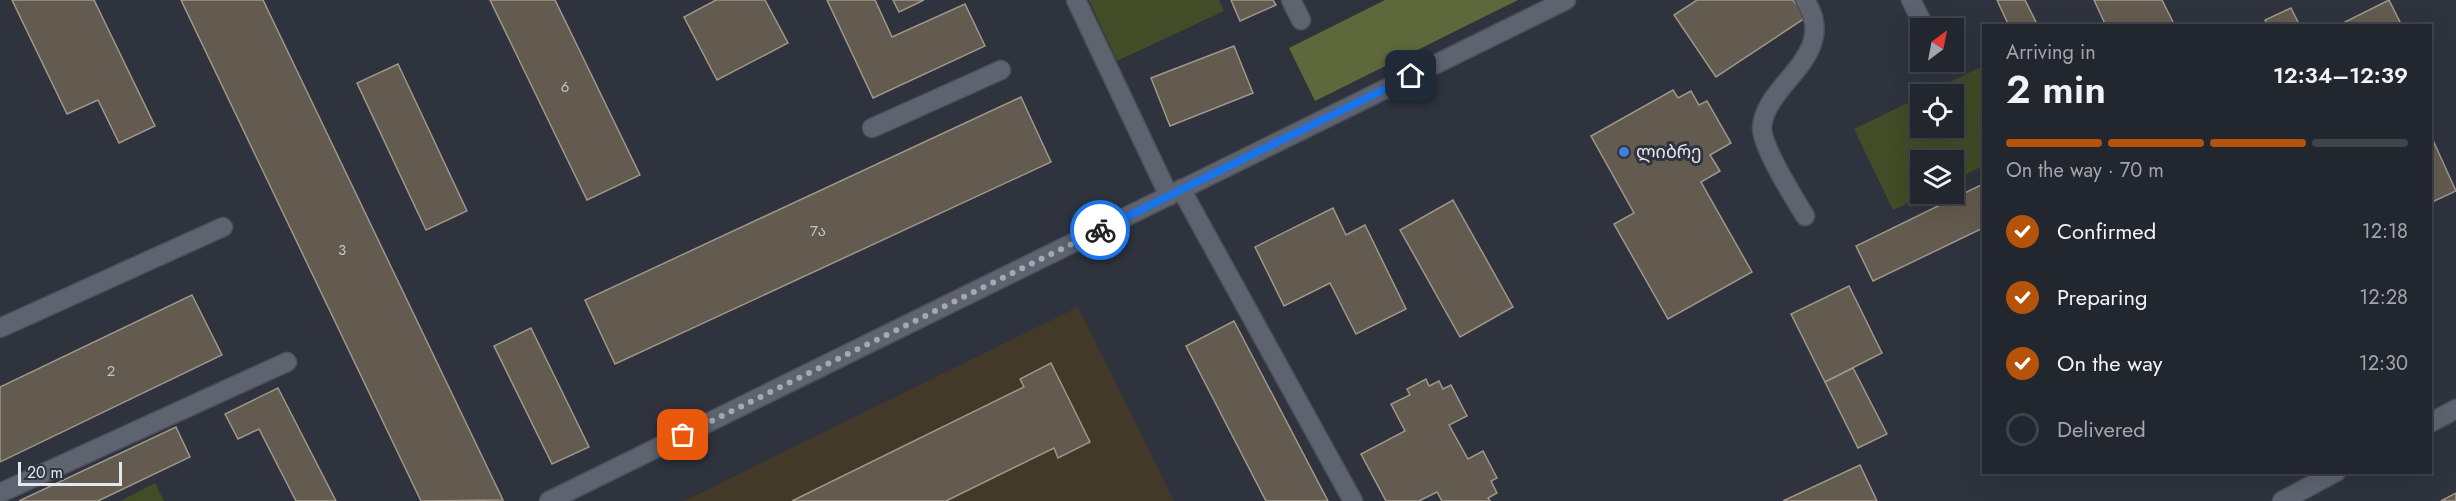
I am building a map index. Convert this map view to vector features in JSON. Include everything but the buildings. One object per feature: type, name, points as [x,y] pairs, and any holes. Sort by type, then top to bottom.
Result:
[{"type":"street","points":[[1076,0],[1175,193],[1353,501]]},
{"type":"street","points":[[1292,0],[1301,20]]},
{"type":"street","points":[[549,501],[1175,193],[1541,5],[1566,0]]},
{"type":"street","points":[[1805,216],[1772,156],[1762,129],[1767,110],[1807,55],[1815,30],[1810,7],[1806,0]]},
{"type":"street","points":[[1911,0],[1920,18]]},
{"type":"street","points":[[872,128],[1001,70]]},
{"type":"street","points":[[0,328],[224,227]]},
{"type":"street","points":[[0,493],[287,362]]},
{"type":"street","points":[[2432,422],[2456,409]]},
{"type":"street","points":[[2282,501],[2332,474]]},
{"type":"shaded area","points":[[1078,307],[1174,501],[684,501]]},
{"type":"green space","points":[[1089,0],[1219,0],[1224,11],[1117,61]]},
{"type":"green space","points":[[1385,0],[1518,0],[1315,101],[1289,48]]},
{"type":"green space","points":[[1982,66],[1982,166],[1964,176],[1964,150],[1910,150],[1910,202],[1893,210],[1854,129],[1910,102],[1910,138],[1964,138],[1964,84],[1946,84]]},
{"type":"green space","points":[[155,483],[164,501],[120,501]]},
{"type":"way so far","points":[[683,435],[1100,230]]},
{"type":"place","name":"ლიბრე","points":[[1624,152]]},
{"type":"route","points":[[1100,230],[1411,76]]}]
